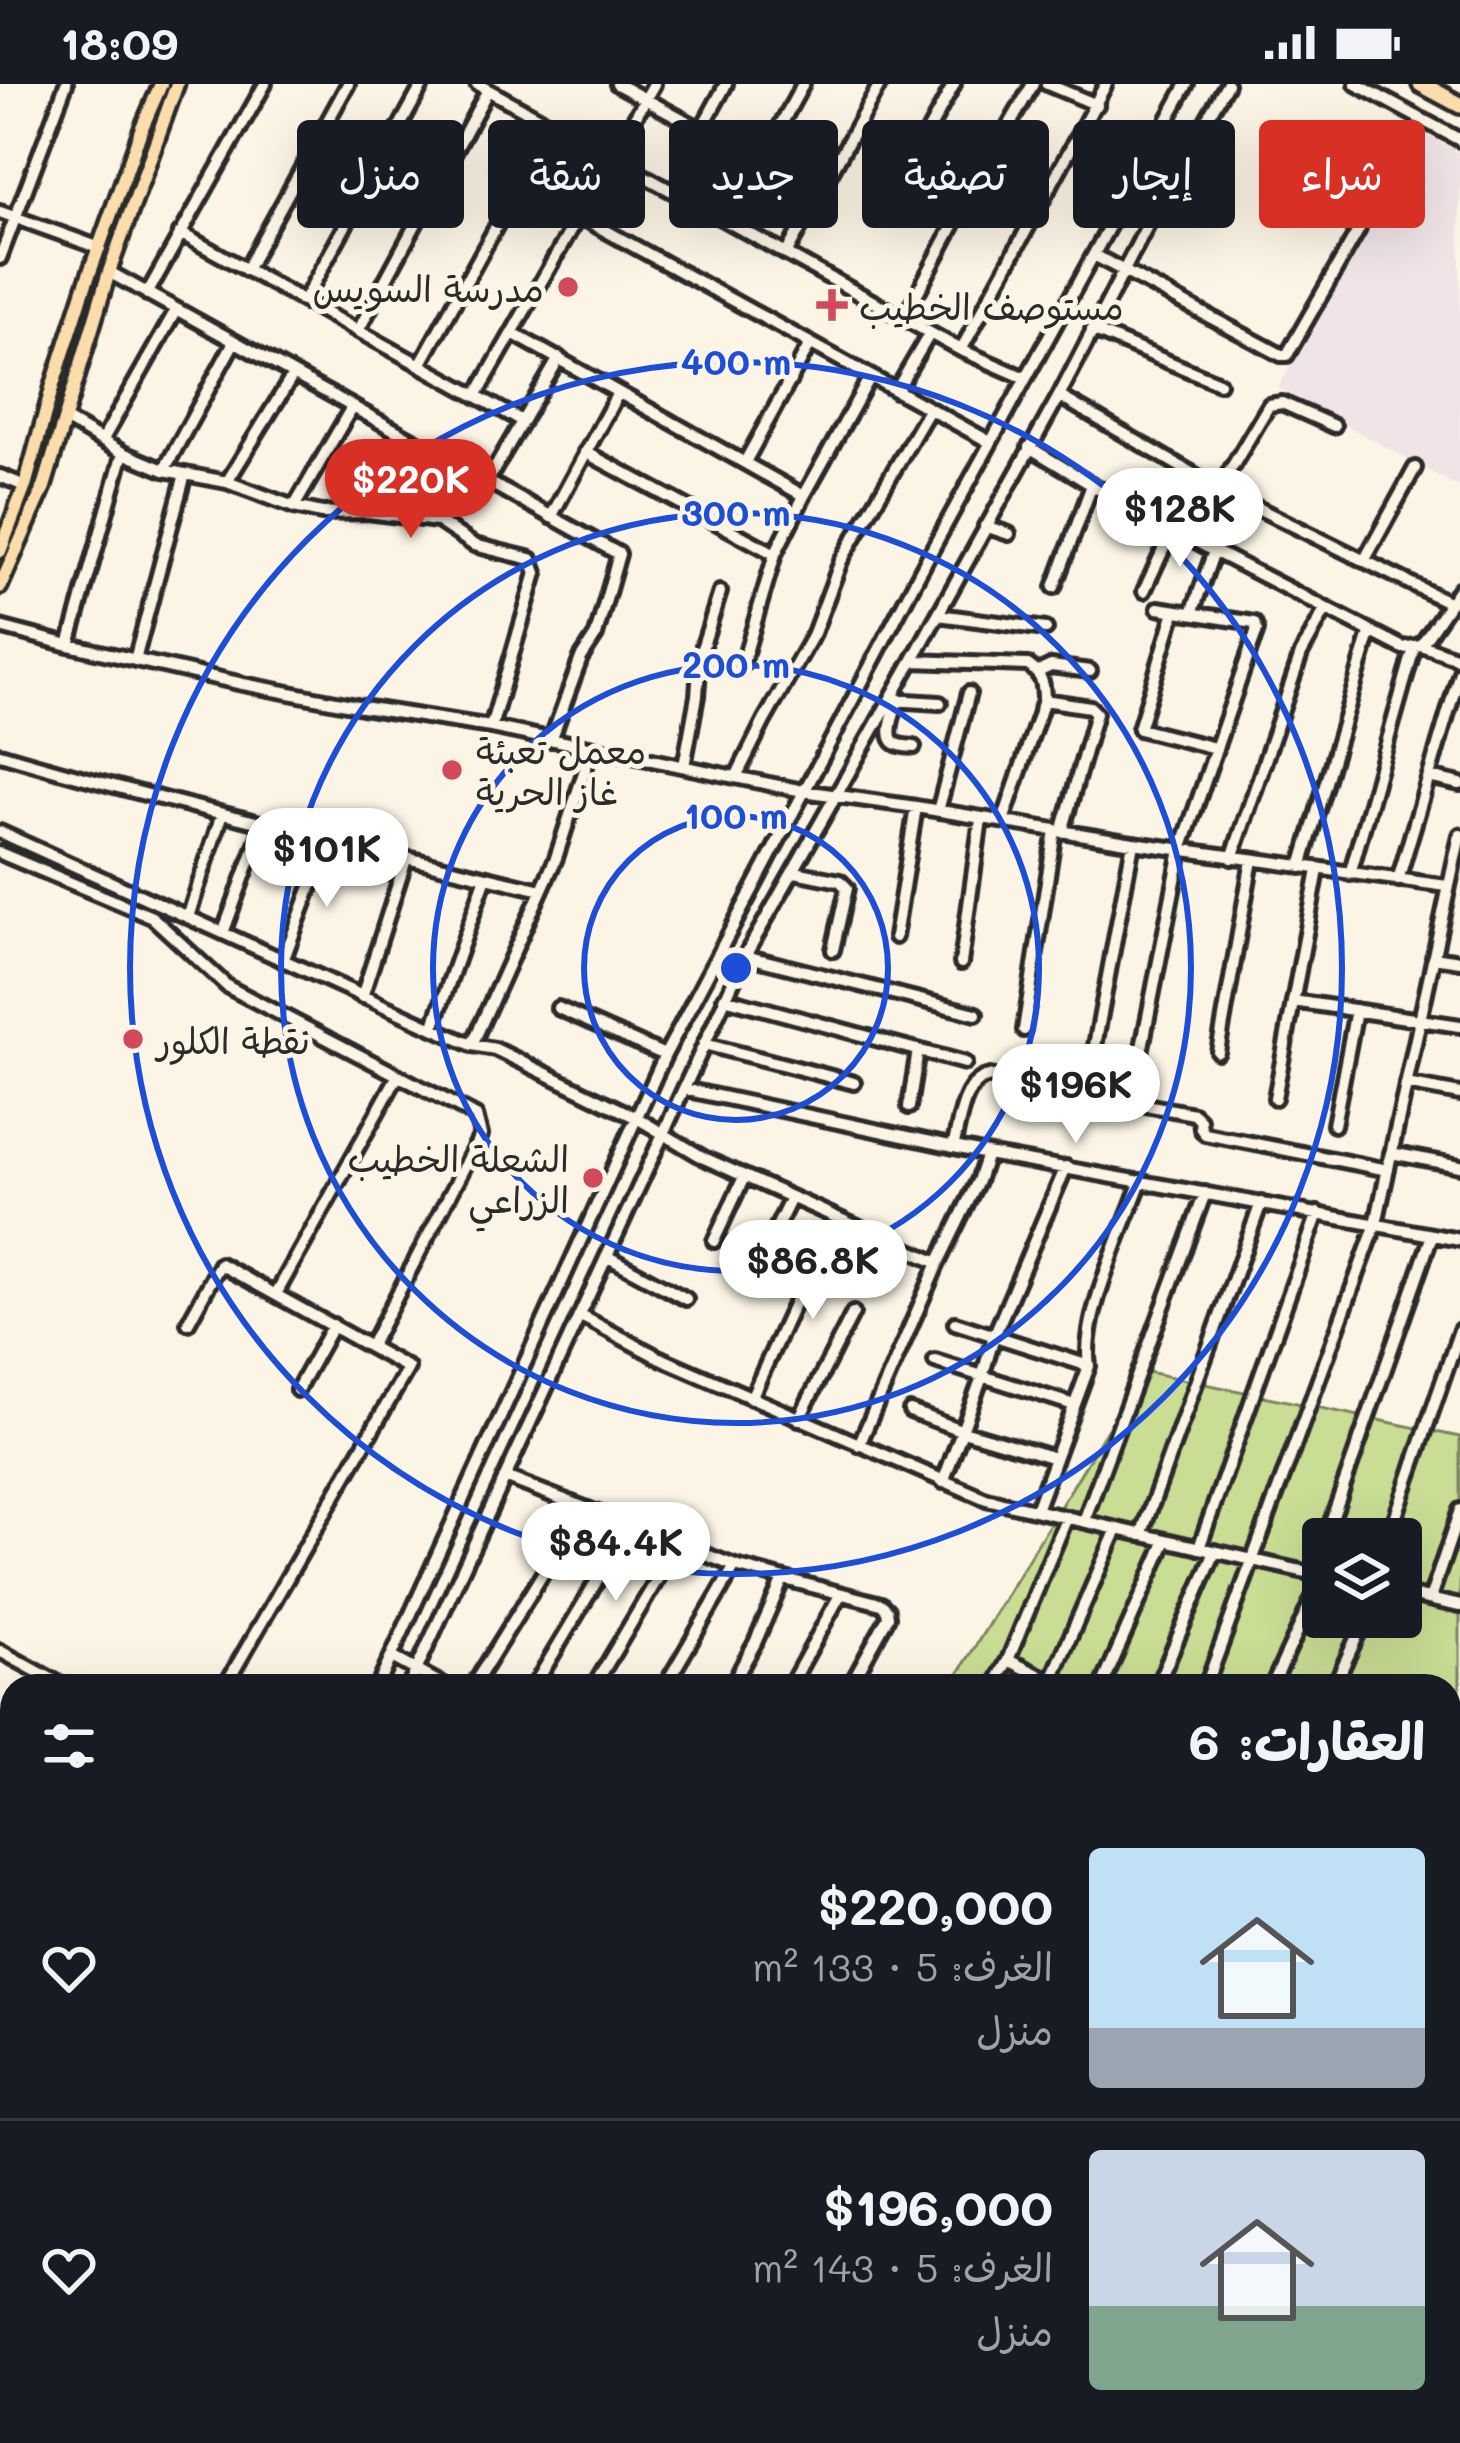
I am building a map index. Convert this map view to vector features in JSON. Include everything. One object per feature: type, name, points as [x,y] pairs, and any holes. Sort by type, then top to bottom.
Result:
[{"type":"highway","points":[[1421,84],[1460,106]]},
{"type":"main road","points":[[0,551],[26,486],[62,356],[161,84]]},
{"type":"main road","points":[[0,587],[44,488],[110,272],[167,107],[180,84]]},
{"type":"street","points":[[0,258],[66,84]]},
{"type":"street","points":[[147,294],[265,84]]},
{"type":"street","points":[[246,270],[348,84]]},
{"type":"street","points":[[304,301],[423,84]]},
{"type":"street","points":[[617,84],[687,120]]},
{"type":"street","points":[[634,120],[654,84]]},
{"type":"street","points":[[706,120],[726,84]]},
{"type":"street","points":[[783,120],[803,84]]},
{"type":"street","points":[[838,160],[880,84]]},
{"type":"street","points":[[934,120],[954,84]]},
{"type":"street","points":[[1012,120],[1033,84]]},
{"type":"street","points":[[1047,84],[1096,104]]},
{"type":"street","points":[[961,350],[1106,84]]},
{"type":"street","points":[[384,1674],[665,1055],[990,442],[1187,84]]},
{"type":"street","points":[[414,1674],[724,998],[893,699],[1227,84]]},
{"type":"street","points":[[1356,84],[1460,140]]},
{"type":"street","points":[[358,331],[482,87],[543,120]]},
{"type":"street","points":[[645,176],[961,350],[1025,378]]},
{"type":"street","points":[[0,212],[100,248]]},
{"type":"street","points":[[420,365],[495,228]]},
{"type":"street","points":[[476,396],[572,228]]},
{"type":"street","points":[[601,228],[990,442]]},
{"type":"street","points":[[786,254],[800,228]]},
{"type":"street","points":[[904,318],[952,228]]},
{"type":"street","points":[[1094,255],[1287,355],[1359,229]]},
{"type":"street","points":[[180,233],[522,421]]},
{"type":"street","points":[[110,272],[619,554],[596,635],[580,658],[551,740]]},
{"type":"street","points":[[102,441],[176,310]]},
{"type":"street","points":[[1091,330],[1219,382]]},
{"type":"street","points":[[512,333],[804,496]]},
{"type":"street","points":[[896,392],[930,333]]},
{"type":"street","points":[[164,470],[234,342]]},
{"type":"street","points":[[745,462],[810,344]]},
{"type":"street","points":[[487,482],[560,358]]},
{"type":"street","points":[[226,482],[293,375]]},
{"type":"street","points":[[742,666],[775,554],[870,377]]},
{"type":"street","points":[[551,517],[618,393]]},
{"type":"street","points":[[1059,396],[1219,489],[1450,603]]},
{"type":"street","points":[[1219,489],[1269,405],[1282,404],[1334,426]]},
{"type":"street","points":[[294,507],[352,407]]},
{"type":"street","points":[[736,777],[814,633],[838,568],[929,410]]},
{"type":"street","points":[[65,419],[123,453],[164,470],[226,482],[294,507],[438,521],[474,545],[522,555],[535,564],[491,727]]},
{"type":"street","points":[[368,512],[409,439]]},
{"type":"street","points":[[1029,447],[1370,633],[1403,648],[1417,646],[1460,659]]},
{"type":"street","points":[[585,452],[775,554]]},
{"type":"street","points":[[69,646],[123,453]]},
{"type":"street","points":[[1364,561],[1415,468]]},
{"type":"street","points":[[438,521],[468,471]]},
{"type":"street","points":[[135,660],[185,474]]},
{"type":"street","points":[[0,476],[26,486]]},
{"type":"street","points":[[1054,587],[1092,485]]},
{"type":"street","points":[[1192,613],[1211,549],[1236,497]]},
{"type":"street","points":[[986,526],[1009,534]]},
{"type":"street","points":[[1144,591],[1173,529]]},
{"type":"street","points":[[3,535],[21,542]]},
{"type":"street","points":[[0,551],[15,557]]},
{"type":"street","points":[[1350,874],[1417,646],[1460,588]]},
{"type":"street","points":[[684,766],[700,655],[720,592]]},
{"type":"street","points":[[1131,1102],[1181,850],[1257,626],[1158,608]]},
{"type":"street","points":[[1232,857],[1301,654],[1325,610]]},
{"type":"street","points":[[1175,611],[1139,729],[1215,748]]},
{"type":"street","points":[[938,615],[1046,629]]},
{"type":"street","points":[[0,627],[304,697],[491,727],[803,791],[1448,886]]},
{"type":"street","points":[[1300,867],[1370,633]]},
{"type":"street","points":[[912,661],[1028,665],[1038,672],[1044,700],[1003,821]]},
{"type":"street","points":[[1038,672],[1051,666],[1090,671]]},
{"type":"street","points":[[1399,880],[1460,672]]},
{"type":"street","points":[[938,812],[969,693]]},
{"type":"street","points":[[893,699],[940,703]]},
{"type":"street","points":[[893,699],[891,740],[914,747]]},
{"type":"street","points":[[1024,1030],[1059,831],[1096,712],[1090,706],[1044,700]]},
{"type":"street","points":[[472,1045],[556,858],[592,748]]},
{"type":"street","points":[[0,754],[328,842],[541,890]]},
{"type":"street","points":[[1429,777],[1460,784]]},
{"type":"street","points":[[895,937],[916,807]]},
{"type":"street","points":[[188,917],[222,814]]},
{"type":"street","points":[[962,963],[981,819]]},
{"type":"street","points":[[223,934],[263,825]]},
{"type":"street","points":[[0,832],[362,997],[472,1045],[495,1049],[704,1158],[938,1263]]},
{"type":"street","points":[[1211,1674],[1376,1224],[1460,835]]},
{"type":"street","points":[[283,961],[328,842]]},
{"type":"street","points":[[1086,1094],[1133,843]]},
{"type":"street","points":[[0,853],[152,917],[228,987],[476,1116],[481,1135],[370,1346]]},
{"type":"street","points":[[362,997],[406,859]]},
{"type":"street","points":[[1218,1052],[1252,860]]},
{"type":"street","points":[[1275,1098],[1318,870]]},
{"type":"street","points":[[794,872],[840,881],[847,888],[832,950]]},
{"type":"street","points":[[434,1028],[486,877]]},
{"type":"street","points":[[1444,903],[1460,905]]},
{"type":"street","points":[[746,956],[976,1014]]},
{"type":"street","points":[[1432,957],[1460,961]]},
{"type":"street","points":[[724,998],[965,1063]]},
{"type":"street","points":[[1293,1000],[1460,1026]]},
{"type":"street","points":[[558,1008],[665,1055]]},
{"type":"street","points":[[1334,1125],[1356,1010]]},
{"type":"street","points":[[704,1044],[854,1083]]},
{"type":"street","points":[[909,1107],[918,1050]]},
{"type":"street","points":[[276,1294],[397,1077]]},
{"type":"street","points":[[953,1147],[970,1086],[981,1077],[1194,1114],[1205,1134],[1388,1170]]},
{"type":"street","points":[[1406,1084],[1460,1094]]},
{"type":"street","points":[[684,1088],[988,1154],[1460,1240]]},
{"type":"street","points":[[1391,1153],[1460,1166]]},
{"type":"street","points":[[860,1445],[988,1154]]},
{"type":"street","points":[[943,1482],[994,1336],[1066,1167]]},
{"type":"street","points":[[714,1240],[744,1177]]},
{"type":"street","points":[[1036,1510],[1089,1366],[1091,1317],[1141,1181]]},
{"type":"street","points":[[1084,1521],[1205,1193]]},
{"type":"street","points":[[768,1245],[791,1198]]},
{"type":"street","points":[[1141,1535],[1261,1203]]},
{"type":"street","points":[[1199,1548],[1318,1213]]},
{"type":"street","points":[[1332,1518],[1432,1234]]},
{"type":"street","points":[[608,1257],[686,1299]]},
{"type":"street","points":[[188,1323],[220,1264],[408,1368],[232,1674]]},
{"type":"street","points":[[752,1398],[800,1291],[794,1277],[775,1269]]},
{"type":"street","points":[[800,1419],[853,1312]]},
{"type":"street","points":[[581,1316],[658,1357],[986,1498],[1302,1571]]},
{"type":"street","points":[[956,1323],[1089,1366]]},
{"type":"street","points":[[297,1390],[334,1325]]},
{"type":"street","points":[[1395,1518],[1460,1330]]},
{"type":"street","points":[[935,1361],[1074,1405]]},
{"type":"street","points":[[910,1411],[1055,1457]]},
{"type":"street","points":[[505,1477],[735,1566],[881,1604],[888,1617],[857,1674]]},
{"type":"street","points":[[480,1674],[584,1509]]},
{"type":"street","points":[[1430,1599],[1460,1510]]},
{"type":"street","points":[[1000,1674],[1067,1517]]},
{"type":"street","points":[[542,1674],[629,1527]]},
{"type":"street","points":[[1058,1674],[1117,1529]]},
{"type":"street","points":[[1107,1674],[1166,1540]]},
{"type":"street","points":[[602,1674],[677,1546]]},
{"type":"street","points":[[1162,1674],[1215,1552]]},
{"type":"street","points":[[672,1674],[735,1566]]},
{"type":"street","points":[[737,1674],[783,1579]]},
{"type":"street","points":[[797,1674],[840,1595]]},
{"type":"street","points":[[1422,1597],[1460,1606]]},
{"type":"street","points":[[1277,1674],[1302,1615]]},
{"type":"street","points":[[1340,1674],[1356,1638]]},
{"type":"street","points":[[0,1651],[42,1674]]},
{"type":"street","points":[[392,1657],[425,1674]]},
{"type":"street","points":[[1008,1660],[1035,1674]]},
{"type":"shaded area","points":[[1425,134],[1460,153],[1460,488],[1278,388],[1366,228],[1425,228]]},
{"type":"green space","points":[[1143,1371],[1460,1437],[1460,1674],[958,1674]]},
{"type":"place","name":"مدرسة السويس","points":[[568,287]]},
{"type":"place","name":"مستوصف الخطيب","points":[[832,305]]},
{"type":"place","name":"معمل تعبئة غاز الحرية","points":[[452,770]]},
{"type":"place","name":"نقطة الكلور","points":[[133,1039]]},
{"type":"place","name":"الشعلة الخطيب الزراعي","points":[[593,1178]]}]
